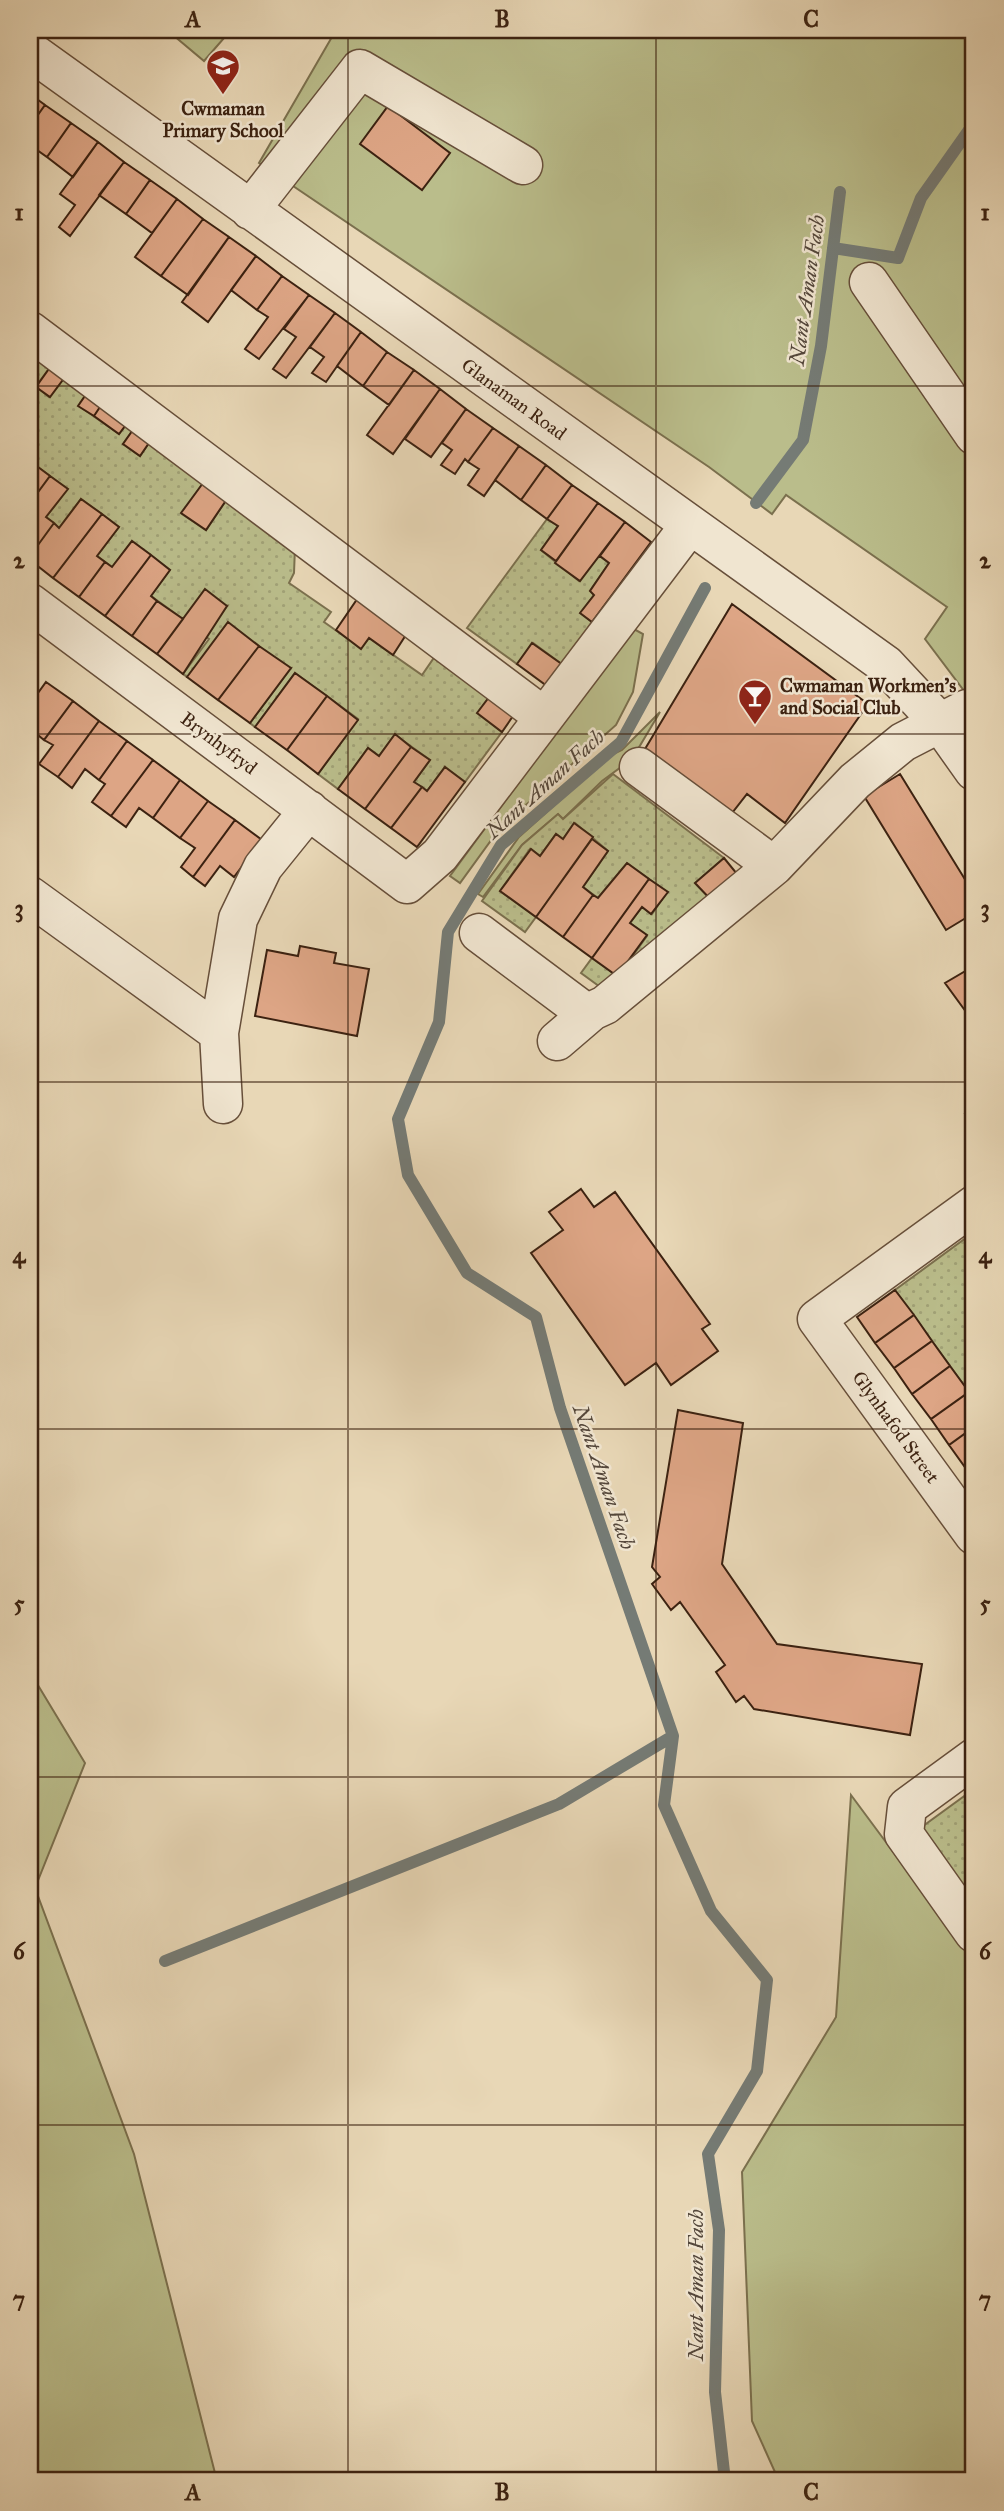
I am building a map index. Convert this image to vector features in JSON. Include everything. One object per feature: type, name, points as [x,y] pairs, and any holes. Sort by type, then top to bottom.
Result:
[{"type":"street","name":"Glanaman Road","points":[[30,51],[886,664],[940,723],[974,771]]},
{"type":"street","points":[[250,210],[360,69],[523,165]]},
{"type":"street","points":[[869,282],[974,435]]},
{"type":"street","points":[[30,331],[544,716],[690,525]]},
{"type":"street","name":"Brynhyfryd","points":[[30,603],[407,884],[440,855],[544,716]]},
{"type":"street","points":[[556,1041],[592,1011],[605,1005],[774,866],[855,781],[903,741],[974,709]]},
{"type":"street","points":[[639,766],[774,866]]},
{"type":"street","points":[[223,1104],[219,1033],[238,919],[263,867],[309,810]]},
{"type":"street","points":[[30,895],[219,1033]]},
{"type":"street","points":[[479,933],[582,1010],[592,1011]]},
{"type":"street","name":"Glynhafod Street","points":[[974,1205],[817,1319],[974,1535]]},
{"type":"street","points":[[974,1758],[907,1807],[904,1834],[974,1933]]},
{"type":"green space","points":[[167,30],[231,30],[204,61]]},
{"type":"green space","points":[[336,30],[974,30],[974,704],[925,639],[947,607],[786,495],[772,514],[709,467],[259,163]]},
{"type":"green space","points":[[30,351],[51,366],[36,386],[49,397],[65,377],[87,393],[79,406],[119,434],[128,422],[135,427],[123,444],[140,456],[151,440],[203,483],[182,514],[206,530],[227,499],[295,547],[294,573],[289,583],[331,612],[324,622],[361,648],[369,638],[422,675],[440,649],[496,688],[478,713],[502,732],[465,782],[445,767],[427,791],[414,782],[430,760],[395,735],[379,756],[368,748],[338,789],[318,774],[358,719],[295,673],[255,727],[250,723],[291,668],[187,677],[183,674],[209,639],[205,636],[227,606],[183,619],[151,596],[170,570],[132,541],[112,567],[97,556],[119,527],[81,499],[59,528],[46,517],[67,489],[30,461]]},
{"type":"green space","points":[[547,519],[558,526],[541,550],[579,581],[598,555],[609,563],[590,591],[594,595],[581,613],[592,622],[563,665],[533,643],[517,664],[467,628]]},
{"type":"green space","points":[[632,628],[643,634],[633,692],[616,725],[500,828],[460,883],[450,876]]},
{"type":"green space","points":[[660,712],[632,759],[602,781],[563,819],[558,814],[522,845],[483,897],[478,894],[519,837],[609,756],[622,750]]},
{"type":"green space","points":[[613,774],[724,858],[695,883],[714,903],[607,992],[581,973],[592,958],[618,976],[647,936],[630,923],[642,907],[652,914],[667,892],[627,863],[598,898],[583,887],[608,851],[575,823],[563,839],[556,834],[540,856],[530,849],[500,891],[536,917],[525,932],[482,901],[522,845],[558,814],[563,819]]},
{"type":"green space","points":[[974,1232],[974,1399],[895,1290]]},
{"type":"green space","points":[[30,1672],[85,1763],[35,1888],[134,2154],[217,2481],[30,2481]]},
{"type":"green space","points":[[974,1789],[974,1905],[919,1829]]},
{"type":"green space","points":[[851,1795],[974,1961],[974,2481],[779,2481],[752,2421],[742,2172],[836,2017]]},
{"type":"building","points":[[30,94],[45,105],[30,126]]},
{"type":"building","points":[[45,105],[71,123],[47,157],[30,145],[30,126]]},
{"type":"building","points":[[388,106],[450,153],[422,190],[360,144]]},
{"type":"building","points":[[71,123],[98,142],[73,177],[47,157]]},
{"type":"building","points":[[98,142],[124,162],[70,236],[59,227],[75,205],[60,194]]},
{"type":"building","points":[[124,162],[150,180],[126,214],[99,195]]},
{"type":"building","points":[[150,180],[177,199],[152,233],[126,214]]},
{"type":"building","points":[[177,199],[203,219],[161,276],[135,257]]},
{"type":"building","points":[[203,219],[229,237],[188,295],[161,276]]},
{"type":"building","points":[[229,237],[256,256],[208,322],[182,302]]},
{"type":"building","points":[[256,256],[282,276],[257,310],[231,290]]},
{"type":"building","points":[[282,276],[309,295],[259,359],[245,349],[268,317],[257,310]]},
{"type":"building","points":[[309,295],[335,313],[286,378],[273,369],[296,337],[284,329]]},
{"type":"building","points":[[335,313],[361,332],[326,382],[312,373],[324,357],[310,347]]},
{"type":"building","points":[[361,332],[387,352],[363,386],[337,366]]},
{"type":"building","points":[[387,352],[414,370],[389,405],[363,386]]},
{"type":"building","points":[[51,366],[65,377],[50,397],[36,387]]},
{"type":"building","points":[[414,370],[440,389],[393,454],[367,435]]},
{"type":"building","points":[[440,389],[466,409],[431,457],[405,439]]},
{"type":"building","points":[[87,393],[102,404],[94,416],[78,406]]},
{"type":"building","points":[[102,404],[128,422],[119,434],[94,416]]},
{"type":"building","points":[[466,409],[493,428],[468,462],[465,459],[455,474],[441,465],[452,450],[442,443]]},
{"type":"building","points":[[135,427],[151,440],[140,456],[123,444]]},
{"type":"building","points":[[493,428],[519,446],[484,496],[468,485],[479,469],[468,462]]},
{"type":"building","points":[[519,446],[546,465],[521,500],[495,480]]},
{"type":"building","points":[[30,461],[50,476],[30,503]]},
{"type":"building","points":[[546,465],[572,485],[547,519],[521,500]]},
{"type":"building","points":[[50,476],[68,489],[46,517],[54,523],[30,556],[30,503]]},
{"type":"building","points":[[203,483],[227,499],[206,530],[181,513]]},
{"type":"building","points":[[572,485],[598,503],[556,561],[541,550],[558,526],[547,519]]},
{"type":"building","points":[[81,499],[102,514],[53,578],[30,560],[30,556],[54,523],[59,528]]},
{"type":"building","points":[[598,503],[625,522],[580,581],[555,563]]},
{"type":"building","points":[[102,514],[119,527],[97,556],[105,562],[79,597],[53,578]]},
{"type":"building","points":[[625,522],[651,542],[592,622],[580,613],[594,595],[590,591],[609,563],[600,556]]},
{"type":"building","points":[[132,541],[151,555],[105,616],[79,597],[105,562],[112,567]]},
{"type":"building","points":[[151,555],[170,570],[151,596],[157,601],[132,636],[105,616]]},
{"type":"building","points":[[205,589],[227,606],[183,674],[157,654]]},
{"type":"building","points":[[362,592],[411,627],[393,655],[369,638],[361,649],[336,630]]},
{"type":"building","points":[[157,601],[183,619],[157,654],[132,636]]},
{"type":"building","name":"Cwmaman Workmen’s and Social Club","points":[[732,604],[868,704],[785,823],[747,794],[732,813],[645,749]]},
{"type":"building","points":[[228,622],[259,646],[218,700],[187,677]]},
{"type":"building","points":[[532,643],[563,665],[547,686],[517,664]]},
{"type":"building","points":[[259,646],[291,668],[250,723],[218,700]]},
{"type":"building","points":[[295,673],[327,696],[287,750],[255,727]]},
{"type":"building","points":[[46,682],[73,701],[44,740],[33,731],[30,735],[30,704]]},
{"type":"building","points":[[496,688],[520,706],[502,732],[477,713]]},
{"type":"building","points":[[327,696],[358,720],[318,774],[287,750]]},
{"type":"building","points":[[73,701],[99,721],[58,777],[39,764],[53,745],[44,740]]},
{"type":"building","points":[[99,721],[127,741],[99,780],[85,769],[72,788],[58,777]]},
{"type":"building","points":[[395,734],[411,747],[365,809],[338,789],[368,748],[379,756]]},
{"type":"building","points":[[127,741],[153,760],[111,816],[92,802],[105,784],[99,780]]},
{"type":"building","points":[[411,747],[430,760],[414,782],[422,787],[391,828],[365,809]]},
{"type":"building","points":[[153,760],[180,780],[153,818],[139,808],[126,827],[111,816]]},
{"type":"building","points":[[445,767],[465,782],[417,847],[391,828],[422,787],[427,791]]},
{"type":"building","points":[[900,774],[974,894],[974,913],[946,930],[864,796]]},
{"type":"building","points":[[180,780],[208,801],[180,838],[153,818]]},
{"type":"building","points":[[208,801],[235,820],[193,877],[181,867],[195,848],[180,838]]},
{"type":"building","points":[[235,820],[262,840],[234,877],[220,866],[205,886],[193,877]]},
{"type":"building","points":[[574,823],[593,837],[536,917],[500,891],[531,849],[540,856],[556,834],[563,839]]},
{"type":"building","points":[[592,839],[608,851],[583,887],[593,895],[563,937],[536,917]]},
{"type":"building","points":[[724,858],[742,880],[714,903],[695,883]]},
{"type":"building","points":[[627,863],[649,879],[592,958],[563,937],[593,895],[598,898]]},
{"type":"building","points":[[649,879],[668,892],[651,914],[642,907],[630,923],[647,935],[617,976],[592,958]]},
{"type":"building","points":[[300,946],[336,953],[334,963],[369,969],[357,1036],[255,1016],[267,950],[298,956]]},
{"type":"building","points":[[974,966],[974,1013],[969,1016],[945,983]]},
{"type":"building","points":[[974,1107],[974,1126],[965,1114]]},
{"type":"building","points":[[581,1189],[594,1207],[615,1192],[710,1324],[702,1329],[718,1351],[671,1385],[656,1363],[625,1385],[531,1253],[563,1230],[549,1212]]},
{"type":"building","points":[[895,1290],[914,1315],[875,1343],[857,1317]]},
{"type":"building","points":[[914,1315],[932,1341],[894,1368],[875,1343]]},
{"type":"building","points":[[932,1341],[950,1366],[912,1394],[894,1368]]},
{"type":"building","points":[[950,1366],[969,1392],[931,1419],[912,1394]]},
{"type":"building","points":[[969,1392],[974,1399],[974,1427],[949,1445],[931,1419]]},
{"type":"building","points":[[678,1410],[743,1423],[722,1564],[777,1644],[922,1664],[910,1735],[754,1709],[744,1696],[736,1702],[716,1672],[725,1665],[680,1602],[671,1610],[652,1584],[660,1577],[652,1567]]},
{"type":"building","points":[[974,1427],[974,1465],[967,1470],[949,1445]]},
{"type":"building","points":[[974,1465],[974,1480],[967,1470]]},
{"type":"waterway","points":[[833,248],[898,258],[921,198],[974,123]]},
{"type":"waterway","name":"Nant Aman Fach","points":[[756,503],[803,440],[821,346],[840,192]]},
{"type":"waterway","name":"Nant Aman Fach","points":[[705,588],[621,742],[501,845],[448,932],[439,1022],[398,1119],[408,1175],[467,1273],[536,1317],[560,1408],[673,1736],[664,1805],[711,1911],[767,1980],[757,2071],[708,2154],[719,2230],[715,2392],[725,2481]]},
{"type":"waterway","points":[[165,1961],[559,1804],[673,1736]]},
{"type":"place","name":"Cwmaman Primary School","points":[[223,96]]},
{"type":"place","name":"Cwmaman Workmen’s and Social Club","points":[[755,726]]}]
